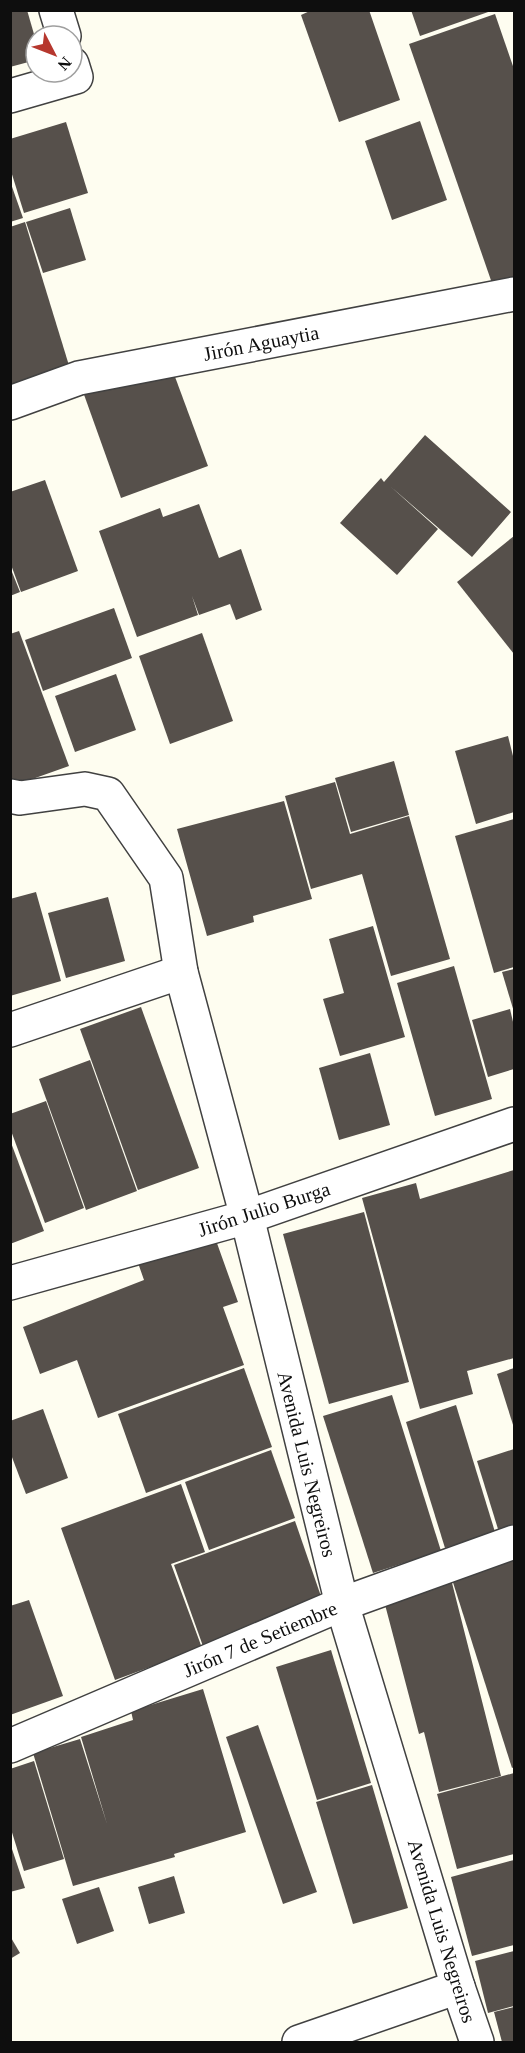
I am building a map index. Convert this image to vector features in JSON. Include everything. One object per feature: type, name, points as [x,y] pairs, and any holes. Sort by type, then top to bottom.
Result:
[{"type":"street","points":[[10,96],[40,84]]},
{"type":"street","name":"Jirón Aguaytia","points":[[10,403],[79,378],[514,294]]},
{"type":"street","name":"Avenida Luis Negreiros","points":[[10,796],[20,798],[85,789],[108,794],[166,878],[181,972],[247,1217],[342,1604],[477,2043]]},
{"type":"street","points":[[10,1030],[181,972]]},
{"type":"street","name":"Jirón Julio Burga","points":[[10,1283],[247,1217],[514,1124]]},
{"type":"street","name":"Jirón 7 de Setiembre","points":[[10,1746],[342,1604],[514,1542]]},
{"type":"street","points":[[299,2043],[458,1987]]},
{"type":"building","points":[[10,10],[27,10],[31,24],[24,24],[24,63],[10,67]]},
{"type":"building","points":[[312,10],[369,10],[400,100],[339,122],[301,15]]},
{"type":"building","points":[[411,10],[491,10],[491,11],[420,36]]},
{"type":"building","points":[[495,14],[514,69],[514,282],[494,289],[409,44]]},
{"type":"building","points":[[420,121],[447,200],[392,220],[365,141]]},
{"type":"building","points":[[66,122],[88,193],[24,213],[10,168],[10,139]]},
{"type":"building","points":[[10,181],[23,218],[10,222]]},
{"type":"building","points":[[70,208],[86,260],[43,273],[26,222]]},
{"type":"building","points":[[25,222],[71,372],[10,391],[10,227]]},
{"type":"building","points":[[171,366],[208,466],[121,498],[82,389]]},
{"type":"building","points":[[425,435],[511,512],[472,557],[390,486],[438,529],[397,575],[340,523],[381,478],[384,482]]},
{"type":"building","points":[[45,480],[78,571],[21,592],[10,562],[10,492]]},
{"type":"building","points":[[199,504],[219,558],[241,549],[262,610],[236,620],[230,604],[199,615],[192,596],[198,615],[137,637],[99,531],[160,508],[163,517]]},
{"type":"building","points":[[514,536],[514,654],[457,582]]},
{"type":"building","points":[[10,567],[20,592],[10,596]]},
{"type":"building","points":[[114,608],[132,658],[43,691],[25,640]]},
{"type":"building","points":[[19,631],[69,766],[10,787],[10,634]]},
{"type":"building","points":[[202,633],[233,721],[170,744],[139,656]]},
{"type":"building","points":[[116,674],[136,730],[75,752],[55,696]]},
{"type":"building","points":[[508,736],[514,760],[514,812],[476,824],[455,751]]},
{"type":"building","points":[[394,761],[409,815],[351,832],[335,778]]},
{"type":"building","points":[[335,782],[350,834],[409,816],[450,959],[391,976],[362,874],[311,889],[285,796]]},
{"type":"building","points":[[284,801],[312,899],[253,916],[254,922],[207,936],[177,829]]},
{"type":"building","points":[[514,819],[514,967],[494,973],[455,836]]},
{"type":"building","points":[[36,892],[61,981],[10,996],[10,899]]},
{"type":"building","points":[[108,897],[125,961],[66,978],[48,913]]},
{"type":"building","points":[[373,926],[405,1037],[340,1056],[323,999],[344,993],[329,939]]},
{"type":"building","points":[[454,966],[492,1099],[435,1116],[397,983]]},
{"type":"building","points":[[514,969],[514,1012],[502,972]]},
{"type":"building","points":[[141,1007],[199,1168],[138,1190],[80,1029]]},
{"type":"building","points":[[510,1009],[514,1026],[514,1069],[488,1077],[472,1020]]},
{"type":"building","points":[[370,1053],[390,1125],[339,1140],[319,1068]]},
{"type":"building","points":[[90,1060],[137,1191],[86,1210],[39,1079]]},
{"type":"building","points":[[46,1101],[84,1208],[45,1223],[10,1128],[10,1114]]},
{"type":"building","points":[[10,1140],[44,1231],[10,1244]]},
{"type":"building","points":[[514,1170],[514,1358],[467,1371],[473,1394],[420,1409],[362,1198],[416,1183],[420,1199]]},
{"type":"building","points":[[364,1212],[409,1382],[329,1404],[283,1234]]},
{"type":"building","points":[[213,1232],[238,1302],[223,1307],[244,1365],[98,1418],[77,1360],[40,1374],[23,1327],[144,1280],[137,1260]]},
{"type":"building","points":[[244,1368],[272,1447],[146,1493],[118,1414]]},
{"type":"building","points":[[514,1368],[514,1428],[497,1374]]},
{"type":"building","points":[[392,1395],[441,1551],[373,1573],[323,1416]]},
{"type":"building","points":[[456,1405],[495,1532],[445,1548],[406,1422]]},
{"type":"building","points":[[43,1409],[68,1478],[26,1494],[10,1452],[10,1421]]},
{"type":"building","points":[[514,1449],[514,1524],[498,1529],[477,1461]]},
{"type":"building","points":[[271,1450],[295,1518],[209,1550],[185,1482]]},
{"type":"building","points":[[181,1484],[205,1552],[171,1564],[202,1648],[115,1680],[61,1528]]},
{"type":"building","points":[[295,1521],[324,1605],[204,1649],[174,1565]]},
{"type":"building","points":[[514,1552],[514,1767],[512,1768],[450,1573]]},
{"type":"building","points":[[451,1579],[501,1776],[439,1792],[424,1732],[419,1734],[383,1597]]},
{"type":"building","points":[[29,1600],[63,1696],[10,1715],[10,1606]]},
{"type":"building","points":[[331,1650],[371,1783],[317,1800],[276,1667]]},
{"type":"building","points":[[203,1689],[246,1832],[174,1854],[175,1857],[73,1886],[33,1753],[80,1739],[107,1824],[81,1737],[133,1720],[131,1711]]},
{"type":"building","points":[[258,1725],[317,1892],[283,1904],[226,1737]]},
{"type":"building","points":[[34,1761],[64,1859],[24,1871],[10,1826],[10,1769]]},
{"type":"building","points":[[514,1773],[514,1854],[457,1869],[437,1794]]},
{"type":"building","points":[[372,1785],[408,1908],[353,1924],[316,1802]]},
{"type":"building","points":[[10,1843],[25,1888],[10,1892]]},
{"type":"building","points":[[514,1860],[514,1945],[472,1956],[451,1877]]},
{"type":"building","points":[[174,1876],[185,1913],[149,1924],[138,1887]]},
{"type":"building","points":[[99,1887],[114,1931],[77,1944],[62,1899]]},
{"type":"building","points":[[10,1936],[20,1953],[10,1959]]},
{"type":"building","points":[[514,1951],[514,2006],[488,2013],[475,1961]]},
{"type":"building","points":[[514,2007],[514,2042],[502,2042],[494,2012]]}]
